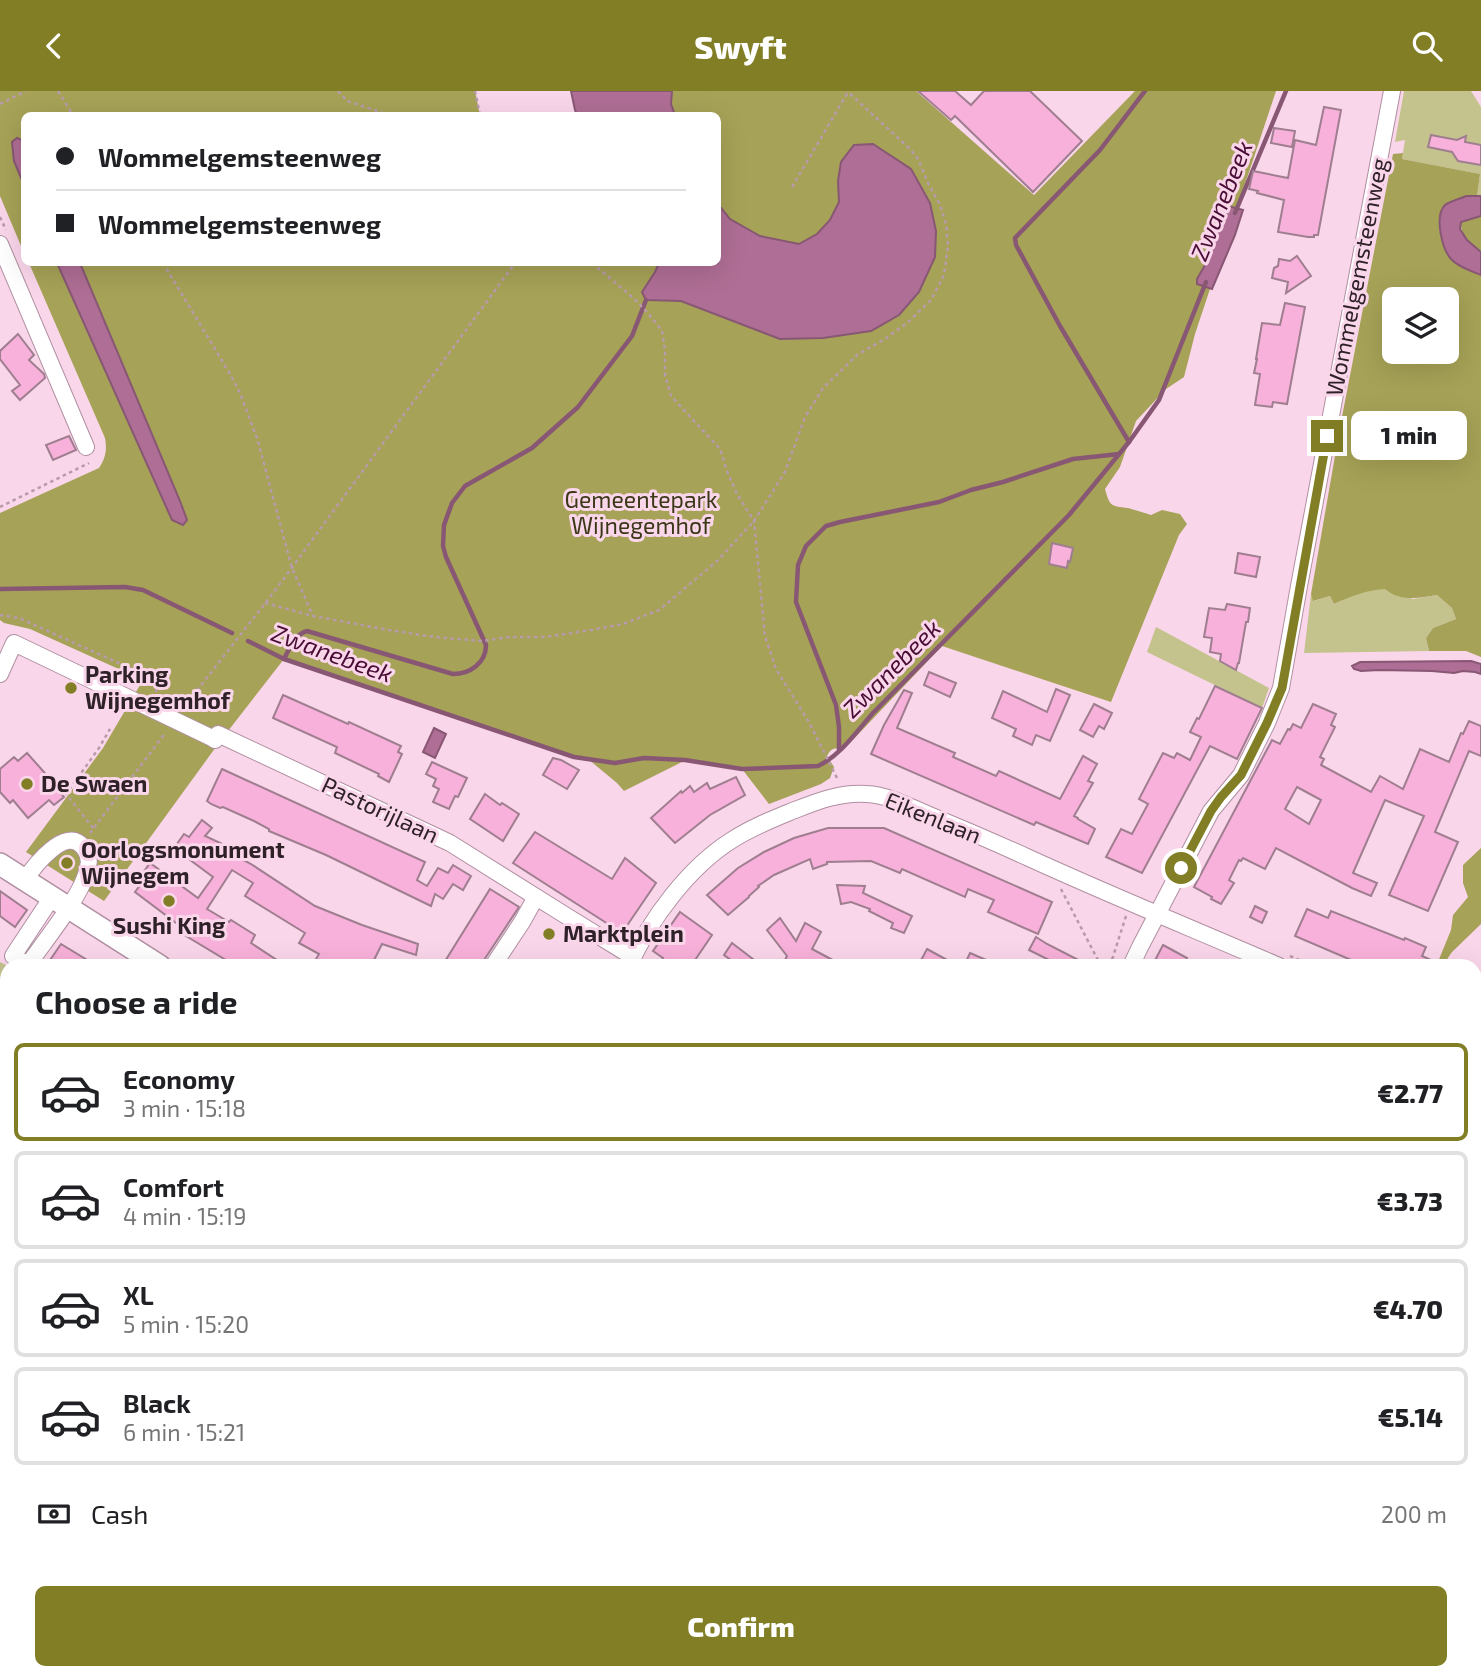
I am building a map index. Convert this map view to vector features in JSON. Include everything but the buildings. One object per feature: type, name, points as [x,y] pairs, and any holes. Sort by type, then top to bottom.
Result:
[{"type":"main road","points":[[8,873],[60,902],[149,959]]},
{"type":"street","name":"Wommelgemsteenweg","points":[[1134,959],[1211,811],[1241,775],[1282,688],[1392,91]]},
{"type":"street","points":[[0,244],[90,454]]},
{"type":"street","points":[[0,674],[14,643],[175,721]]},
{"type":"street","name":"Pastorijlaan","points":[[175,721],[215,740],[218,734],[450,843],[536,897]]},
{"type":"street","name":"Eikenlaan","points":[[632,959],[648,931],[681,886],[730,841],[757,825],[829,798],[865,794],[903,804],[1263,959]]},
{"type":"street","points":[[8,873],[33,868],[55,847],[71,840],[81,844],[86,851],[89,865],[83,884],[60,902]]},
{"type":"street","points":[[498,959],[536,897],[628,959]]},
{"type":"path","points":[[0,104],[26,91]]},
{"type":"path","points":[[58,91],[71,112]]},
{"type":"path","points":[[338,91],[347,101],[380,112]]},
{"type":"path","points":[[475,91],[480,112]]},
{"type":"path","points":[[265,603],[313,616],[422,636],[483,641],[510,637],[545,637],[591,630],[623,624],[659,610],[717,561],[754,521],[785,472],[805,417],[823,388],[857,355],[907,323],[931,300],[944,275],[948,246],[946,224],[918,159],[848,91],[792,187]]},
{"type":"path","points":[[165,266],[240,393],[257,438],[292,568],[313,616]]},
{"type":"path","points":[[81,844],[292,568],[513,266]]},
{"type":"path","points":[[595,266],[635,300],[662,331],[671,396],[720,449],[737,494],[754,521],[765,636],[776,669],[840,780]]},
{"type":"path","points":[[0,507],[90,454]]},
{"type":"path","points":[[0,615],[19,618],[143,674],[156,688],[156,702]]},
{"type":"path","points":[[93,828],[66,794],[110,729]]},
{"type":"path","points":[[1071,891],[1059,886],[1097,959]]},
{"type":"path","points":[[1112,959],[1128,911]]},
{"type":"shaded area","points":[[571,91],[672,91],[671,104],[674,112],[576,112]]},
{"type":"shaded area","points":[[1404,91],[1471,91],[1481,107],[1481,196],[1477,196],[1480,174],[1402,159],[1405,140],[1395,142]]},
{"type":"shaded area","points":[[17,138],[21,140],[21,178],[14,161],[12,142]]},
{"type":"shaded area","points":[[873,144],[911,169],[930,203],[936,231],[935,257],[919,292],[899,315],[871,331],[823,338],[780,339],[681,301],[646,300],[642,292],[658,266],[721,266],[721,208],[730,219],[760,236],[799,244],[817,234],[830,220],[839,202],[841,162],[854,145]]},
{"type":"shaded area","points":[[1466,196],[1481,196],[1481,216],[1461,222],[1460,229],[1467,240],[1481,252],[1481,275],[1461,267],[1451,259],[1440,232],[1440,217],[1445,205]]},
{"type":"shaded area","points":[[1224,205],[1243,210],[1212,289],[1197,284],[1197,279],[1205,265]]},
{"type":"shaded area","points":[[58,266],[81,266],[187,520],[183,525],[172,520]]},
{"type":"shaded area","points":[[1386,589],[1413,599],[1437,595],[1452,608],[1456,619],[1433,628],[1426,638],[1429,651],[1304,653],[1311,594],[1314,601],[1330,596],[1334,604],[1352,595]]},
{"type":"shaded area","points":[[1156,627],[1269,688],[1262,708],[1147,652]]},
{"type":"shaded area","points":[[1471,661],[1481,664],[1481,674],[1463,671],[1361,671],[1352,666],[1360,662]]},
{"type":"shaded area","points":[[434,728],[446,734],[435,758],[423,752]]},
{"type":"green space","points":[[0,91],[475,91],[479,112],[21,112],[21,246],[0,196]]},
{"type":"green space","name":"Gemeentepark Wijnegemhof","points":[[672,91],[916,91],[1034,195],[1135,91],[1276,91],[1195,334],[1184,377],[1166,389],[1136,421],[1120,467],[1105,489],[1110,502],[1115,506],[1151,515],[1162,510],[1180,514],[1187,524],[1179,535],[1111,702],[942,646],[849,744],[843,749],[830,751],[827,756],[834,767],[830,778],[769,804],[742,769],[686,760],[624,791],[588,759],[574,757],[284,659],[221,740],[104,901],[26,852],[103,748],[143,680],[30,629],[0,620],[0,513],[99,468],[106,450],[105,438],[30,266],[658,266],[642,292],[646,300],[681,301],[780,339],[823,338],[871,331],[899,315],[919,292],[838,181],[839,202],[830,220],[817,234],[799,244],[760,236],[730,219],[721,208],[721,112],[674,112],[671,104]]},
{"type":"green space","points":[[1403,153],[1402,159],[1480,174],[1477,196],[1466,196],[1445,212],[1481,271],[1481,657],[1466,651],[1429,651],[1426,638],[1433,628],[1456,619],[1452,608],[1437,595],[1403,597],[1385,589],[1359,594],[1334,604],[1330,596],[1313,601],[1311,594],[1393,154]]},
{"type":"green space","points":[[1481,216],[1481,252],[1466,239],[1461,222]]},
{"type":"green space","points":[[1481,848],[1481,924],[1447,959],[1439,959],[1451,930],[1453,915],[1468,897],[1463,883],[1463,865]]},
{"type":"waterway","points":[[1129,442],[1060,326],[1016,245],[1015,238],[1100,150],[1145,91]]},
{"type":"waterway","name":"Zwanebeek","points":[[1235,213],[1286,91]]},
{"type":"waterway","name":"Zwanebeek","points":[[248,641],[284,659],[574,757],[615,763],[644,758],[685,760],[742,769],[818,766],[841,750],[873,713],[1069,515],[1129,442],[1159,400],[1206,282]]},
{"type":"waterway","points":[[284,659],[296,638],[307,631],[453,674],[471,670],[476,666],[483,657],[486,645],[443,546],[444,525],[452,503],[465,486],[532,448],[578,407],[632,336],[646,300]]},
{"type":"waterway","points":[[839,750],[836,705],[796,602],[798,565],[806,546],[826,526],[939,502],[1073,459],[1119,454]]},
{"type":"waterway","name":"Zwanebeek","points":[[0,589],[125,587],[143,590],[232,633]]},
{"type":"place","name":"Parking Wijnegemhof","points":[[71,688]]},
{"type":"place","name":"De Swaen","points":[[27,784]]},
{"type":"place","name":"Oorlogsmonument Wijnegem","points":[[67,863]]},
{"type":"place","name":"Sushi King","points":[[169,901]]},
{"type":"place","name":"Marktplein","points":[[549,934]]},
{"type":"route","points":[[1181,868],[1211,811],[1241,775],[1282,688],[1327,436]]}]
